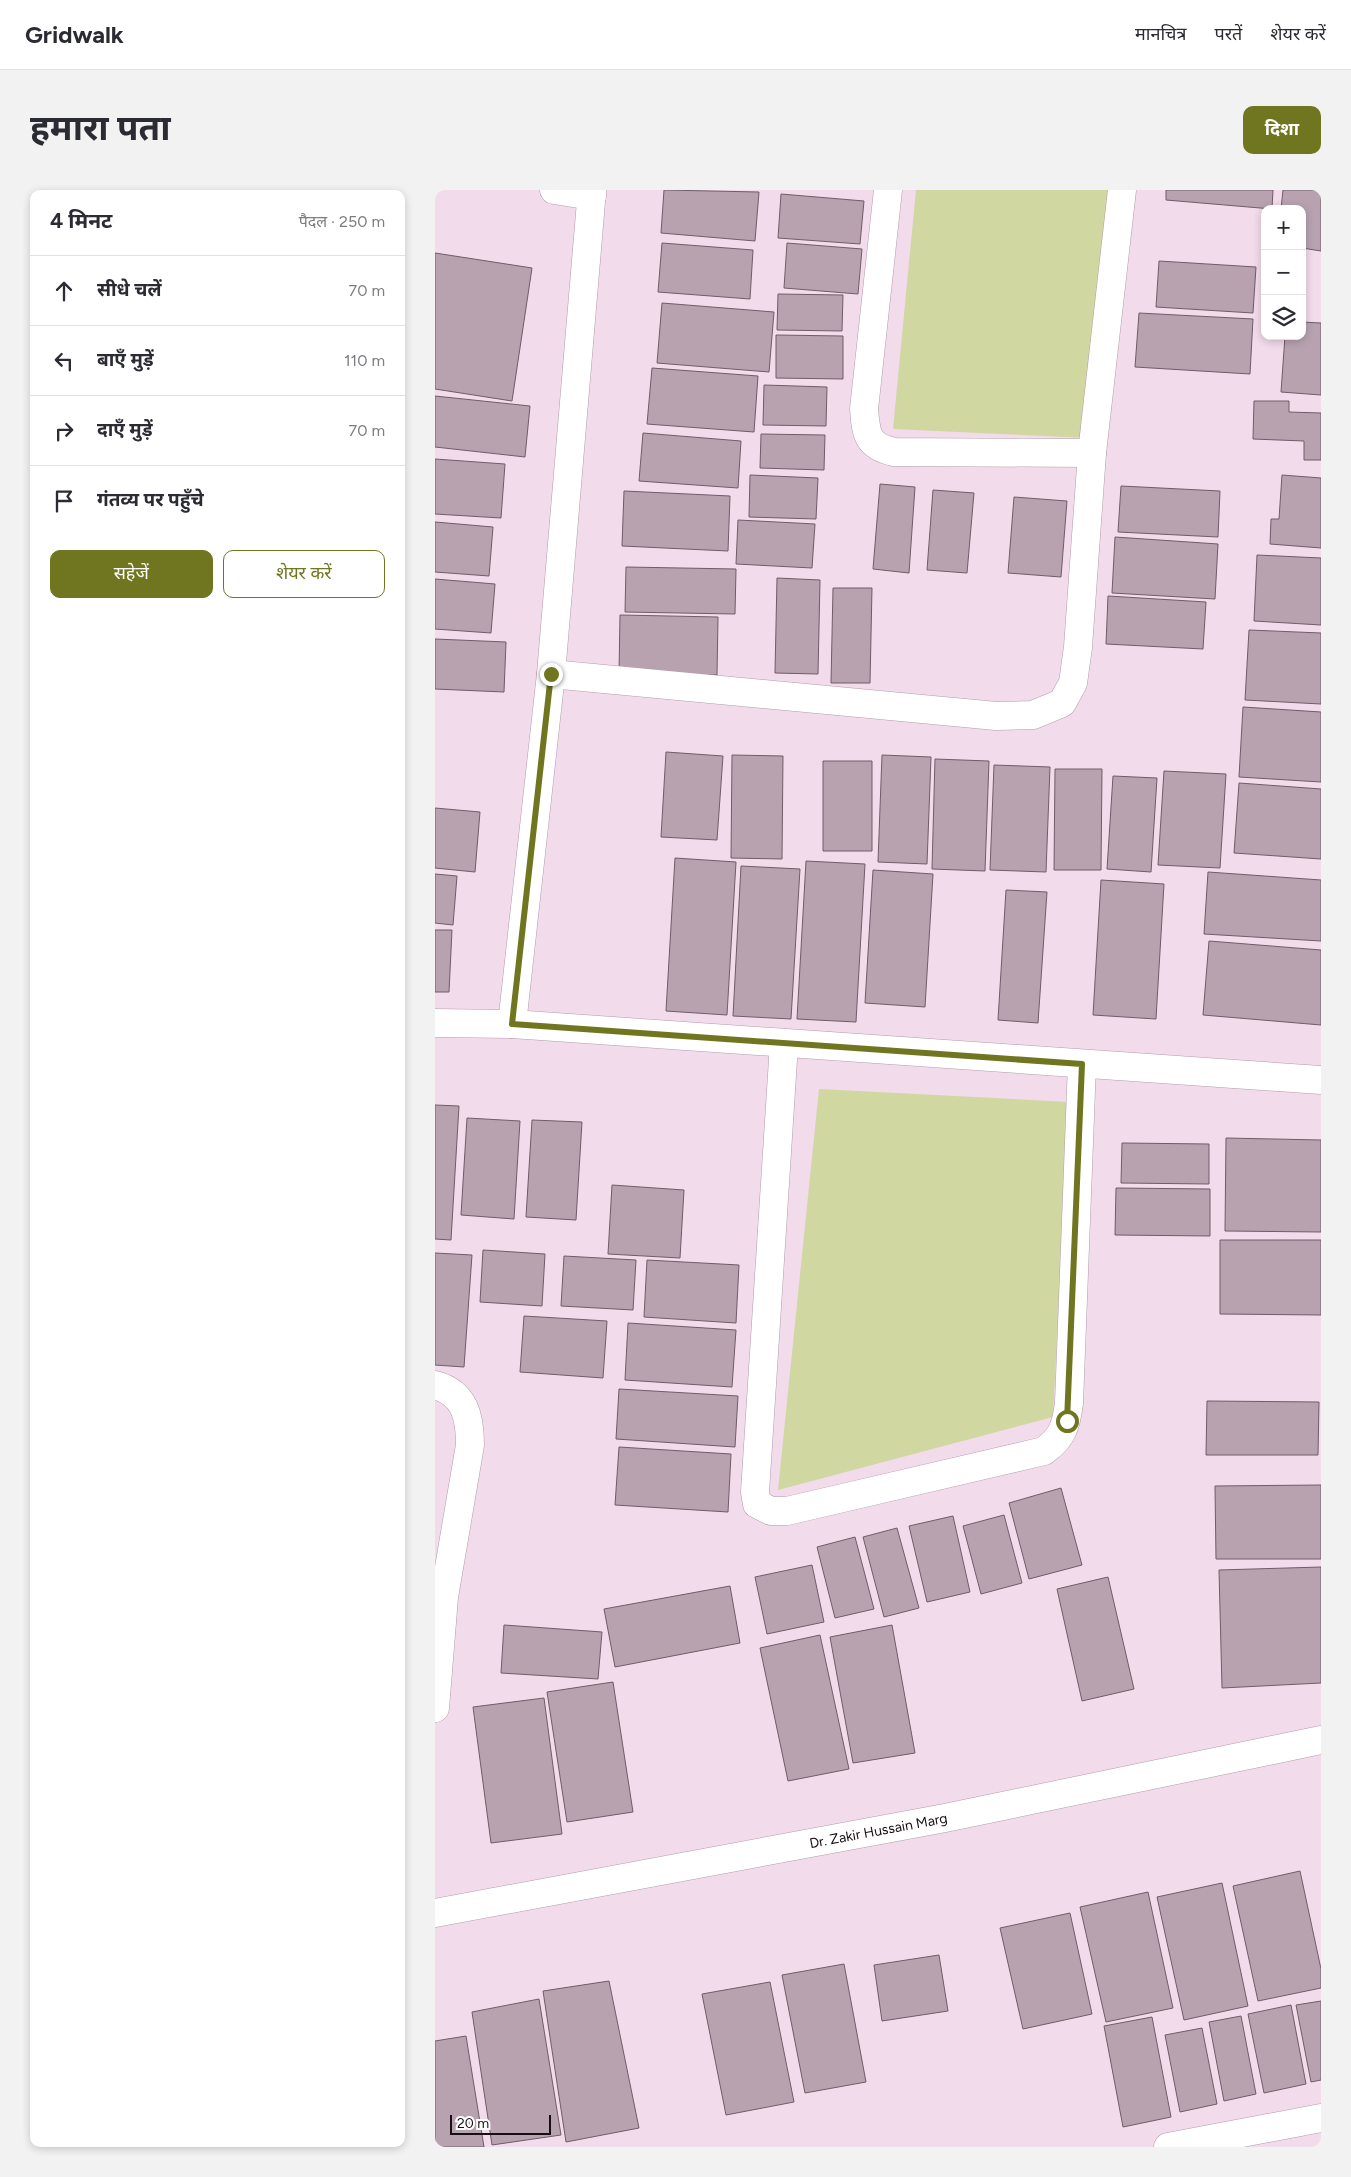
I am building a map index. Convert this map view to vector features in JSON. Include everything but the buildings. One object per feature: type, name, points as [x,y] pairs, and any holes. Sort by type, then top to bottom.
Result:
[{"type":"street","points":[[512,1024],[551,674],[592,193],[554,190]]},
{"type":"street","points":[[888,190],[864,409],[870,440],[879,449],[894,452],[1091,453]]},
{"type":"street","points":[[551,674],[996,716],[1033,715],[1062,703],[1073,683],[1078,647],[1091,453],[1122,190]]},
{"type":"street","points":[[435,1023],[512,1024],[1321,1080]]},
{"type":"street","points":[[784,1044],[755,1492],[757,1504],[771,1511],[787,1511],[1044,1451],[1058,1441],[1067,1421],[1069,1403],[1082,1064]]},
{"type":"street","points":[[435,1385],[443,1387],[461,1400],[470,1422],[470,1444],[443,1596],[435,1708]]},
{"type":"street","name":"Dr. Zakir Hussain Marg","points":[[435,1913],[945,1818],[1321,1740]]},
{"type":"street","points":[[1168,2147],[1321,2118]]},
{"type":"green space","points":[[916,190],[1111,190],[1089,438],[893,429]]},
{"type":"green space","points":[[819,1089],[1069,1102],[1053,1417],[778,1490]]},
{"type":"route","points":[[551,674],[512,1024],[1082,1064],[1067,1421]]}]
